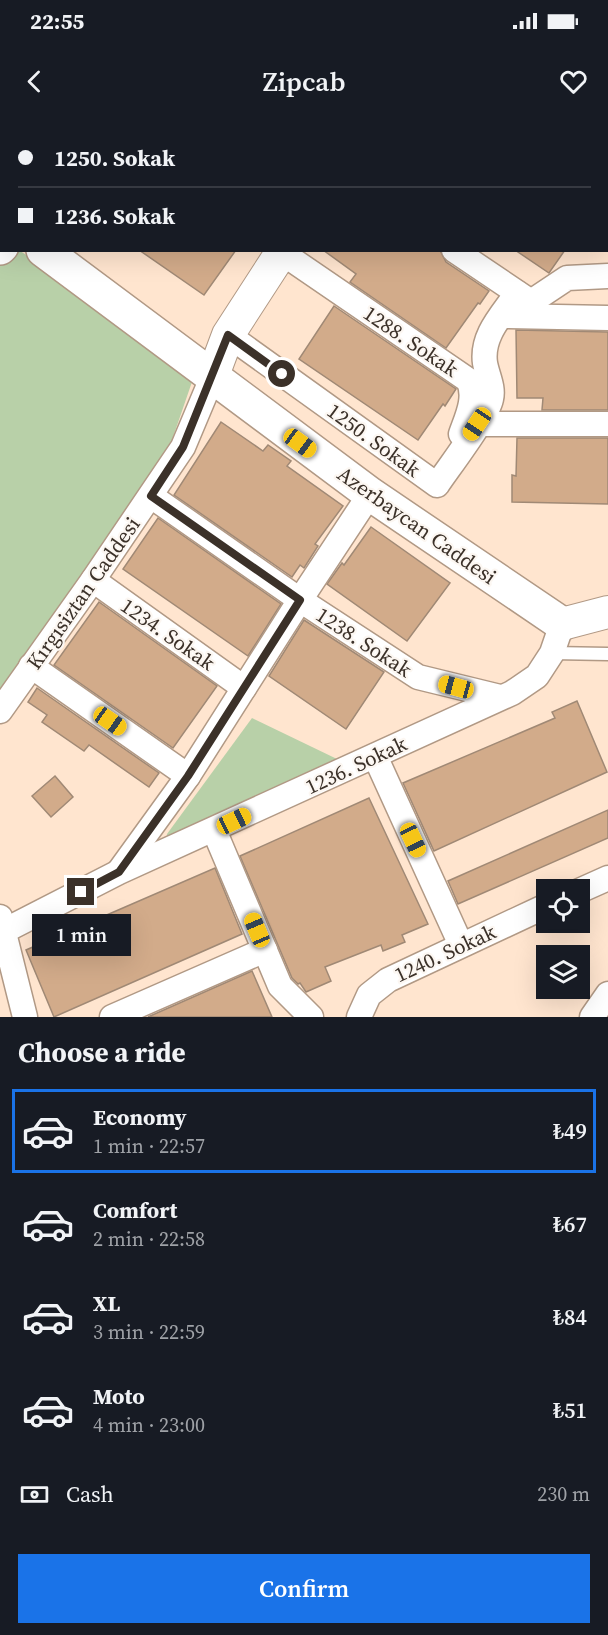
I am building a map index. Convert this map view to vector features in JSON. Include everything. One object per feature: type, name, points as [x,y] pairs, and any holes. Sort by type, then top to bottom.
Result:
[{"type":"main road","name":"Azerbaycan Caddesi","points":[[46,252],[370,494],[557,638]]},
{"type":"street","points":[[212,378],[228,335],[280,252]]},
{"type":"street","name":"1288. Sokak","points":[[282,252],[468,380],[471,387],[471,399],[451,464]]},
{"type":"street","points":[[457,252],[531,302],[567,278],[608,276]]},
{"type":"street","name":"1250. Sokak","points":[[228,335],[436,485],[491,399],[491,387],[485,361],[486,347],[499,316],[517,293]]},
{"type":"street","points":[[499,316],[608,318]]},
{"type":"street","name":"Kırgısiztan Caddesi","points":[[0,711],[93,580],[183,447],[212,378]]},
{"type":"street","points":[[477,424],[608,424]]},
{"type":"street","name":"1236. Sokak","points":[[119,872],[188,776],[370,494]]},
{"type":"street","name":"1238. Sokak","points":[[151,496],[300,600],[418,677],[500,697]]},
{"type":"street","name":"1234. Sokak","points":[[93,580],[244,688]]},
{"type":"street","points":[[557,638],[608,612]]},
{"type":"street","name":"1236. Sokak","points":[[1,927],[512,693],[537,676],[557,638]]},
{"type":"street","points":[[31,666],[188,776]]},
{"type":"street","points":[[375,756],[462,945]]},
{"type":"street","points":[[214,830],[280,986],[311,1017]]},
{"type":"street","points":[[590,886],[608,878]]},
{"type":"street","name":"1240. Sokak","points":[[359,1017],[369,995],[388,980],[536,911]]},
{"type":"street","points":[[1,927],[25,1017]]},
{"type":"street","points":[[112,1017],[265,950]]},
{"type":"street","points":[[592,1017],[608,994]]},
{"type":"lane","points":[[557,638],[608,654]]},
{"type":"green space","points":[[5,252],[22,252],[194,376],[172,440],[54,619],[0,693],[0,258]]},
{"type":"green space","points":[[252,718],[337,759],[166,842],[167,834]]},
{"type":"building","points":[[142,252],[235,252],[204,295]]},
{"type":"building","points":[[326,252],[441,252],[446,262],[489,291],[446,348],[350,282],[356,274]]},
{"type":"building","points":[[518,252],[564,252],[549,273]]},
{"type":"building","points":[[334,306],[456,389],[418,440],[299,359]]},
{"type":"building","points":[[516,330],[608,332],[608,410],[542,410],[543,398],[517,398]]},
{"type":"building","points":[[221,422],[263,451],[268,445],[291,461],[287,466],[343,506],[315,544],[318,546],[304,568],[300,565],[292,577],[174,495]]},
{"type":"building","points":[[517,438],[608,438],[608,504],[512,502],[512,475],[516,476]]},
{"type":"building","points":[[158,518],[281,604],[248,656],[123,569]]},
{"type":"building","points":[[371,527],[450,583],[407,641],[327,584],[342,563],[344,565]]},
{"type":"building","points":[[99,602],[217,686],[173,748],[54,665]]},
{"type":"building","points":[[304,620],[384,672],[346,729],[269,676]]},
{"type":"building","points":[[37,688],[159,773],[149,787],[89,745],[84,751],[42,722],[47,715],[28,702]]},
{"type":"building","points":[[577,701],[607,772],[434,851],[403,783],[555,718],[552,712]]},
{"type":"building","points":[[55,776],[73,797],[51,817],[32,796]]},
{"type":"building","points":[[369,798],[428,924],[402,935],[405,942],[383,951],[381,945],[325,967],[331,981],[306,992],[300,983],[298,984],[292,978],[240,856]]},
{"type":"building","points":[[608,810],[608,838],[458,904],[448,881]]},
{"type":"building","points":[[215,868],[242,934],[54,1017],[26,950]]},
{"type":"building","points":[[252,971],[272,1017],[148,1017]]},
{"type":"route","points":[[81,892],[119,872],[188,776],[300,600],[151,496],[183,447],[228,335],[282,374]]}]
